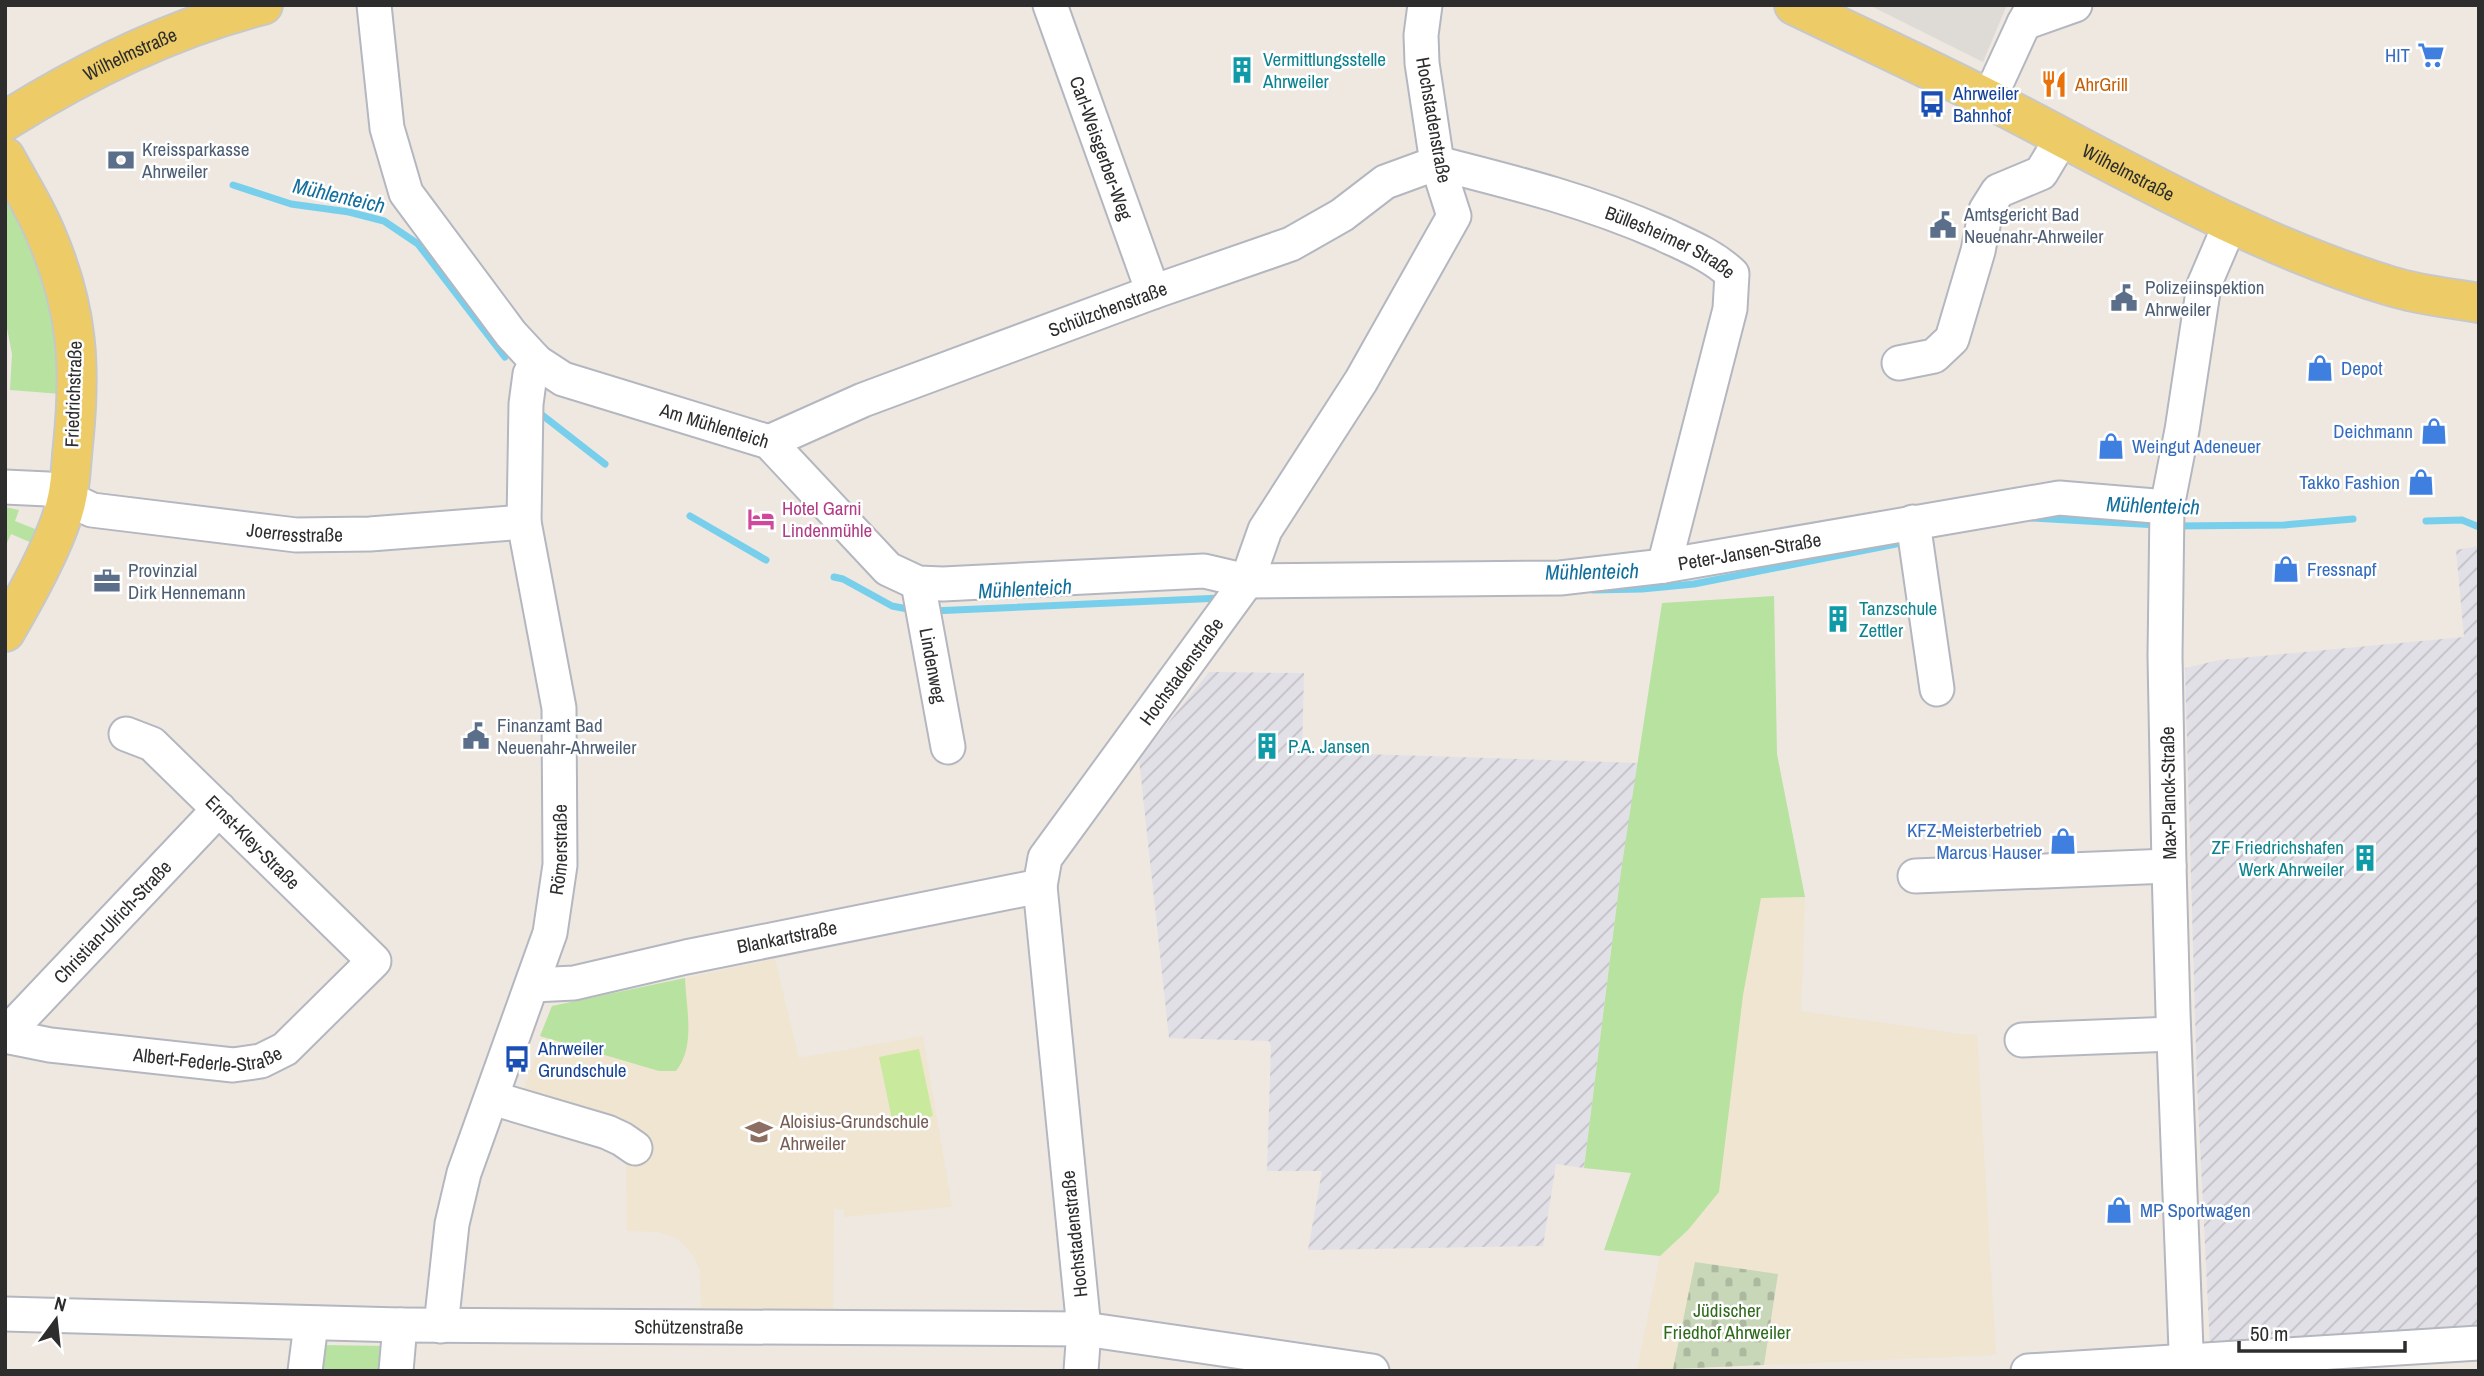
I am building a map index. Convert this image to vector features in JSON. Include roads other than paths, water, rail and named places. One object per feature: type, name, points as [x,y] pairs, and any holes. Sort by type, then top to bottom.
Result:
[{"type":"main road","name":"Wilhelmstraße","points":[[5,121],[102,66],[189,29],[263,5]]},
{"type":"main road","name":"Wilhelmstraße","points":[[1794,5],[1989,99],[2231,222],[2335,267],[2392,286],[2479,303]]},
{"type":"main road","name":"Friedrichstraße","points":[[5,156],[47,235],[63,281],[76,337],[77,402],[67,499],[52,539],[5,632]]},
{"type":"street","name":"Am Mühlenteich","points":[[374,5],[387,128],[406,193],[511,334],[537,362],[563,379],[769,442],[921,602],[957,583],[1203,572],[1239,592]]},
{"type":"street","name":"Carl-Weisgerber-Weg","points":[[1050,5],[1153,292]]},
{"type":"street","name":"Hochstadenstraße","points":[[1081,1371],[1084,1329],[1040,886],[1045,858],[1239,592],[1265,530],[1361,381],[1454,216],[1437,163],[1422,63],[1421,35],[1425,5]]},
{"type":"street","points":[[1989,99],[2029,14],[2075,5]]},
{"type":"street","points":[[1899,363],[1934,356],[1952,339],[1978,251],[1986,210],[1998,191],[2041,173],[2062,138]]},
{"type":"street","name":"Schülzchenstraße","points":[[769,442],[863,400],[1153,292],[1291,244],[1342,215],[1385,182],[1437,163]]},
{"type":"street","name":"Büllesheimer Straße","points":[[1437,163],[1555,193],[1623,217],[1718,261],[1732,274],[1730,309],[1664,566]]},
{"type":"street","name":"Max-Planck-Straße","points":[[2189,1366],[2173,1023],[2165,656],[2167,519],[2204,285],[2231,222]]},
{"type":"street","name":"Römerstraße","points":[[442,1326],[455,1211],[464,1173],[550,933],[560,865],[559,708],[524,522],[526,404],[530,374],[537,362]]},
{"type":"street","name":"Joerresstraße","points":[[5,487],[48,489],[92,510],[296,535],[370,534],[524,522]]},
{"type":"street","name":"Peter-Jansen-Straße","points":[[1239,592],[1560,578],[1915,534],[2059,498],[2167,519]]},
{"type":"street","points":[[1915,534],[1937,689]]},
{"type":"street","name":"Lindenweg","points":[[921,602],[948,747]]},
{"type":"street","name":"Ernst-Kley-Straße","points":[[126,734],[152,744],[374,961]]},
{"type":"street","name":"Christian-Ulrich-Straße","points":[[5,1035],[219,808]]},
{"type":"street","points":[[1915,876],[2169,866]]},
{"type":"street","name":"Blankartstraße","points":[[533,985],[573,983],[697,955],[1040,886]]},
{"type":"street","name":"Albert-Federle-Straße","points":[[5,1035],[50,1045],[233,1065],[261,1061],[285,1049],[374,961]]},
{"type":"street","points":[[2027,1030],[2173,1023]]},
{"type":"street","points":[[492,1098],[607,1132],[635,1148]]},
{"type":"street","name":"Schützenstraße","points":[[5,1314],[442,1326],[1084,1329],[1372,1371]]},
{"type":"street","points":[[305,1371],[311,1324]]},
{"type":"street","points":[[396,1371],[400,1325]]},
{"type":"street","points":[[2028,1371],[2189,1366],[2479,1343]]},
{"type":"waterway","name":"Mühlenteich","points":[[233,185],[291,204],[349,212],[384,221],[418,244],[505,357]]},
{"type":"waterway","name":"Mühlenteich","points":[[537,411],[605,464]]},
{"type":"waterway","name":"Mühlenteich","points":[[690,516],[766,560]]},
{"type":"waterway","name":"Mühlenteich","points":[[2031,518],[2158,525]]},
{"type":"waterway","name":"Mühlenteich","points":[[2174,526],[2284,525],[2353,519]]},
{"type":"waterway","name":"Mühlenteich","points":[[2426,521],[2462,520],[2479,527]]},
{"type":"waterway","name":"Mühlenteich","points":[[1593,590],[1694,584],[1906,542]]},
{"type":"waterway","name":"Mühlenteich","points":[[834,577],[843,579],[892,606],[913,610]]},
{"type":"waterway","name":"Mühlenteich","points":[[932,611],[1221,598]]},
{"type":"place","name":"HIT","points":[[2431,55]]},
{"type":"place","name":"Vermittlungsstelle Ahrweiler","points":[[1242,70]]},
{"type":"place","name":"AhrGrill","points":[[2054,84]]},
{"type":"place","name":"Ahrweiler Bahnhof","points":[[1932,104]]},
{"type":"place","name":"Kreissparkasse Ahrweiler","points":[[121,160]]},
{"type":"place","name":"Amtsgericht Bad Neuenahr-Ahrweiler","points":[[1943,225]]},
{"type":"place","name":"Polizeiinspektion Ahrweiler","points":[[2124,298]]},
{"type":"place","name":"Depot","points":[[2320,368]]},
{"type":"place","name":"Deichmann","points":[[2434,431]]},
{"type":"place","name":"Weingut Adeneuer","points":[[2111,446]]},
{"type":"place","name":"Takko Fashion","points":[[2421,482]]},
{"type":"place","name":"Hotel Garni Lindenmühle","points":[[761,519]]},
{"type":"place","name":"Fressnapf","points":[[2286,569]]},
{"type":"place","name":"Provinzial Dirk Hennemann","points":[[107,581]]},
{"type":"place","name":"Tanzschule Zettler","points":[[1838,619]]},
{"type":"place","name":"Finanzamt Bad Neuenahr-Ahrweiler","points":[[476,736]]},
{"type":"place","name":"P.A. Jansen","points":[[1267,746]]},
{"type":"place","name":"KFZ-Meisterbetrieb Marcus Hauser","points":[[2063,841]]},
{"type":"place","name":"ZF Friedrichshafen Werk Ahrweiler","points":[[2365,858]]},
{"type":"place","name":"Ahrweiler Grundschule","points":[[517,1059]]},
{"type":"place","name":"Aloisius-Grundschule Ahrweiler","points":[[759,1132]]},
{"type":"place","name":"MP Sportwagen","points":[[2119,1210]]},
{"type":"park label","name":"Jüdischer Friedhof Ahrweiler","points":[[1727,1321]]}]
